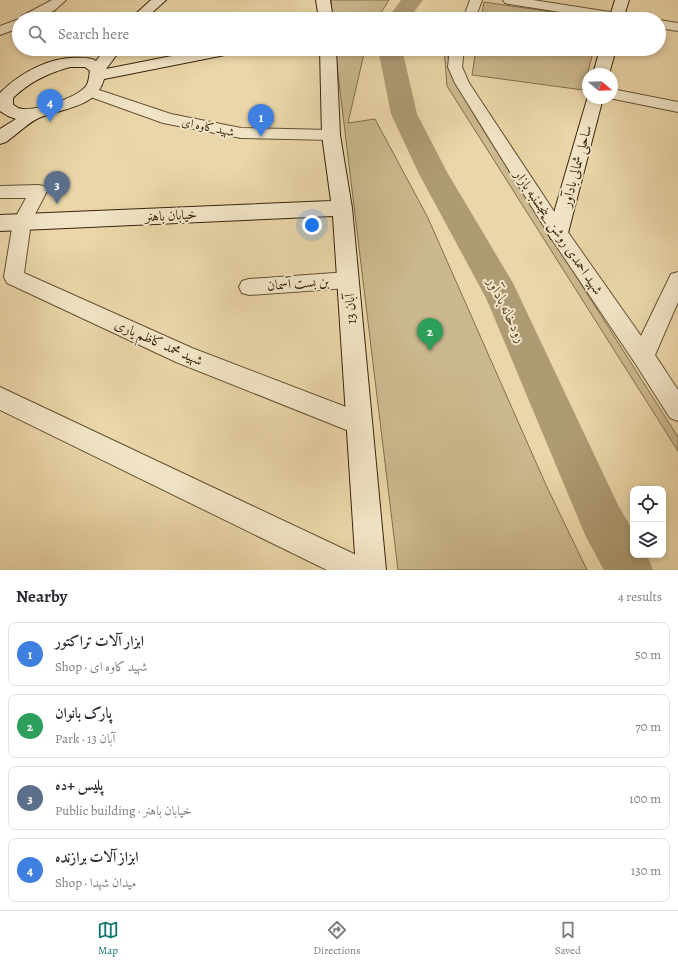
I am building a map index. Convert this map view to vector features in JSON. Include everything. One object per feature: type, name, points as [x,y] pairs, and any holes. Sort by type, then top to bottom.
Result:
[{"type":"main road","points":[[145,12],[159,0]]},
{"type":"main road","points":[[323,0],[325,12]]},
{"type":"main road","points":[[621,12],[622,0]]},
{"type":"main road","points":[[70,62],[80,56]]},
{"type":"main road","points":[[97,73],[89,63],[70,62],[46,68],[25,79],[3,102],[14,113],[35,113],[60,107],[90,92],[96,81],[97,73],[108,56]]},
{"type":"main road","points":[[97,73],[191,56]]},
{"type":"main road","name":"13 آبان","points":[[328,56],[331,135],[342,208],[371,570]]},
{"type":"main road","points":[[603,68],[606,56]]},
{"type":"main road","name":"ساحلی شمالی بادآور","points":[[558,233],[593,104]]},
{"type":"main road","points":[[0,138],[35,113]]},
{"type":"main road","name":"خیابان باهنر","points":[[0,223],[342,208]]},
{"type":"street","points":[[40,0],[55,3]]},
{"type":"street","points":[[472,12],[476,0]]},
{"type":"street","points":[[509,0],[584,12]]},
{"type":"street","points":[[36,12],[55,3]]},
{"type":"street","points":[[0,30],[12,23]]},
{"type":"street","points":[[666,25],[678,27]]},
{"type":"street","name":"شهید احمدی روشن _پنجشنبه بازار","points":[[454,56],[453,60],[456,73],[558,233],[643,356],[678,410]]},
{"type":"street","name":"شهید کاوه ای","points":[[90,92],[169,119],[241,134],[331,135]]},
{"type":"street","points":[[618,95],[678,107]]},
{"type":"street","points":[[0,192],[38,191],[22,222]]},
{"type":"street","name":"شهید محمد کاظم یاری","points":[[22,222],[14,277],[184,355],[359,423]]},
{"type":"street","name":"بن بست آسمان","points":[[249,287],[348,280]]},
{"type":"street","points":[[643,356],[678,280]]},
{"type":"street","points":[[0,398],[357,570]]},
{"type":"shaded area","points":[[331,0],[389,0],[381,12],[332,12]]},
{"type":"shaded area","points":[[484,2],[552,12],[482,12]]},
{"type":"shaded area","points":[[336,56],[363,56],[348,123],[375,119],[428,218],[546,485],[587,570],[398,570]]},
{"type":"shaded area","points":[[445,56],[448,56],[453,75],[477,120],[678,437],[678,451],[447,86]]},
{"type":"shaded area","points":[[475,56],[592,56],[589,68],[582,68],[582,90],[472,75]]},
{"type":"waterway","name":"رودخانه بادآور","points":[[403,12],[412,0]]},
{"type":"waterway","name":"رودخانه بادآور","points":[[391,56],[404,114],[433,174],[501,293],[602,521],[630,570]]},
{"type":"place","name":"ابزاز آلات برازنده","points":[[50,122]]},
{"type":"place","name":"ابزار آلات تراکتور","points":[[261,137]]},
{"type":"place","name":"پلیس +ده","points":[[57,204]]},
{"type":"place","name":"پارک بانوان","points":[[430,351]]}]
